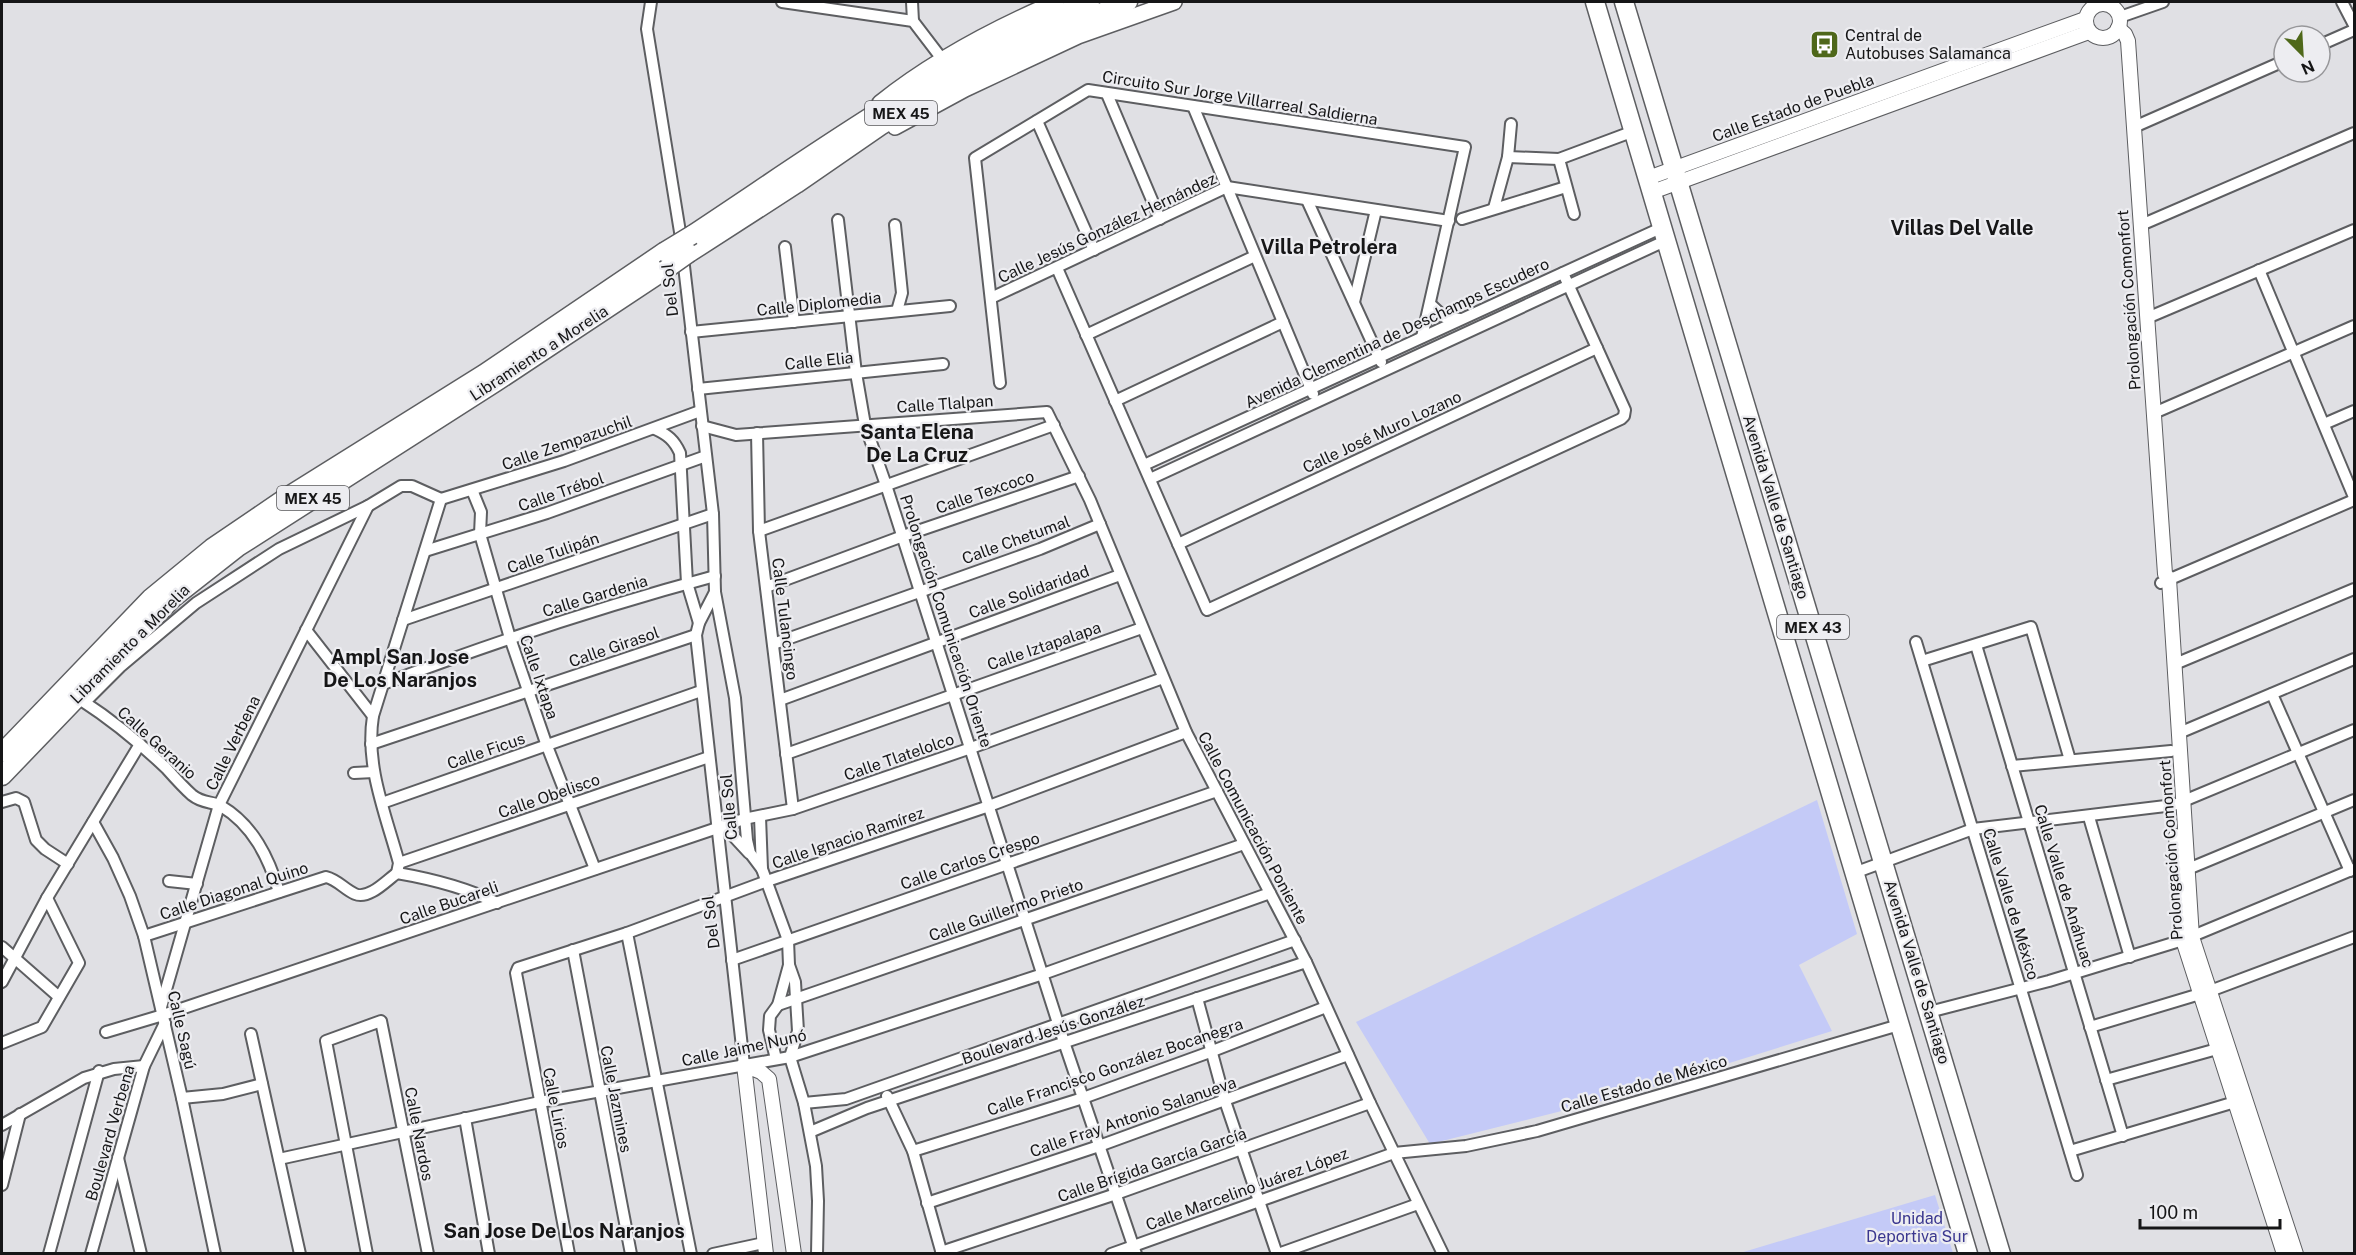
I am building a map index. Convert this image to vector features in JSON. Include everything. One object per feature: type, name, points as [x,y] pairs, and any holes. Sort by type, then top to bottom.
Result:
[{"type":"main road","name":"Libramiento a Morelia","points":[[2,776],[81,699],[173,598],[238,547],[496,382],[664,261],[692,235],[899,98],[974,53],[1012,34],[1090,2]]},
{"type":"main road","name":"Libramiento a Morelia","points":[[2,753],[151,598],[212,548],[274,505],[664,261],[689,253],[880,126],[967,73],[1038,37],[1128,2]]},
{"type":"main road","points":[[796,184],[965,89],[1078,36],[1174,2]]},
{"type":"main road","name":"Avenida Valle de Santiago","points":[[1595,2],[1968,1254]]},
{"type":"main road","name":"Avenida Valle de Santiago","points":[[1624,2],[2001,1254]]},
{"type":"main road","points":[[816,153],[885,98],[942,59],[1000,26],[1046,4]]},
{"type":"street","name":"Del Sol","points":[[651,2],[647,29],[680,232],[713,514],[715,576]]},
{"type":"street","points":[[782,2],[913,21]]},
{"type":"street","points":[[912,2],[913,21],[942,59]]},
{"type":"street","points":[[2119,23],[2163,2]]},
{"type":"street","points":[[2342,2],[2355,25]]},
{"type":"street","points":[[2102,4],[2113,7],[2119,23],[2115,33],[2104,38],[2093,35],[2087,25],[2091,8],[2102,4]]},
{"type":"street","name":"Prolongación Comonfort","points":[[2119,23],[2128,41],[2165,579],[2171,751],[2188,869],[2187,938]]},
{"type":"street","name":"Calle Estado de Puebla","points":[[1650,185],[2087,25]]},
{"type":"street","points":[[2332,40],[2355,30]]},
{"type":"street","points":[[2134,127],[2272,66]]},
{"type":"street","name":"Circuito Sur Jorge Villarreal Saldierna","points":[[992,298],[975,158],[1088,90],[1466,147],[1422,337]]},
{"type":"street","points":[[1107,93],[1160,219]]},
{"type":"street","points":[[1193,106],[1316,402]]},
{"type":"street","points":[[1037,121],[1094,250]]},
{"type":"street","points":[[1494,208],[1508,157],[1512,124]]},
{"type":"street","points":[[1508,157],[1559,159],[1634,131]]},
{"type":"street","points":[[2141,225],[2355,133]]},
{"type":"street","points":[[1559,159],[1574,214]]},
{"type":"street","name":"Calle Jesús González Hernández","points":[[992,298],[1227,187],[1449,221]]},
{"type":"street","points":[[1462,219],[1566,187]]},
{"type":"street","points":[[1307,200],[1384,370]]},
{"type":"street","points":[[1354,302],[1376,210]]},
{"type":"street","name":"Prolongación Comunicación Oriente","points":[[838,220],[856,373],[865,425],[903,536],[1064,1042],[1135,1250]]},
{"type":"street","points":[[895,225],[902,293],[897,311]]},
{"type":"street","points":[[2147,318],[2355,230]]},
{"type":"street","name":"Avenida Clementina de Deschamps Escudero","points":[[1144,465],[1563,273],[1665,234]]},
{"type":"street","name":"Avenida Clementina de Deschamps Escudero","points":[[1150,479],[1569,285],[1665,234]]},
{"type":"street","points":[[784,247],[794,322]]},
{"type":"street","points":[[1086,335],[1255,256]]},
{"type":"street","points":[[1057,268],[1208,610],[1624,416],[1625,410],[1563,273]]},
{"type":"street","points":[[2165,579],[2355,499],[2259,270]]},
{"type":"street","points":[[992,298],[1000,383]]},
{"type":"street","points":[[1430,304],[1444,317],[1463,319]]},
{"type":"street","name":"Calle Diplomedia","points":[[691,332],[950,306]]},
{"type":"street","points":[[1115,401],[1283,322]]},
{"type":"street","points":[[2154,413],[2355,326]]},
{"type":"street","name":"Calle José Muro Lozano","points":[[1178,544],[1597,348]]},
{"type":"street","name":"Calle Elia","points":[[698,388],[944,364]]},
{"type":"street","name":"Calle Zempazuchil","points":[[441,499],[564,461],[700,411]]},
{"type":"street","points":[[2324,424],[2355,411]]},
{"type":"street","name":"Calle Tlalpan","points":[[702,426],[736,435],[1047,412]]},
{"type":"street","name":"Calle Comunicación Poniente","points":[[1047,412],[1100,524],[1119,575],[1186,732],[1306,962],[1370,1103],[1443,1254]]},
{"type":"street","points":[[759,531],[1054,425]]},
{"type":"street","points":[[655,429],[666,434],[675,442],[680,453],[687,584],[699,623]]},
{"type":"street","name":"Calle Tulancingo","points":[[757,433],[759,531],[793,808]]},
{"type":"street","name":"Calle Trébol","points":[[425,551],[706,456]]},
{"type":"street","name":"Calle Texcoco","points":[[766,587],[903,536],[1079,476]]},
{"type":"street","points":[[81,699],[196,603],[279,549],[368,506],[401,486],[417,487],[441,499],[373,716],[371,744],[374,772],[398,868],[475,892],[496,903]]},
{"type":"street","name":"Calle Ixtapa","points":[[472,490],[482,512],[480,534],[510,638],[547,746],[595,869]]},
{"type":"street","name":"Calle Verbena","points":[[163,1015],[219,805],[368,506]]},
{"type":"street","name":"Calle Tulipán","points":[[403,620],[713,514]]},
{"type":"street","name":"Calle Chetumal","points":[[773,644],[1030,552],[1100,524]]},
{"type":"street","name":"Calle Solidaridad","points":[[780,700],[1119,575]]},
{"type":"street","name":"Calle Gardenia","points":[[383,684],[510,638],[715,576]]},
{"type":"street","name":"Calle Sol","points":[[715,576],[715,592],[735,698],[742,760],[744,819],[750,853],[762,869],[788,940],[789,965],[778,1005],[770,1016],[769,1030],[776,1059]]},
{"type":"street","name":"Prolongación Comonfort","points":[[2165,579],[2175,664],[2179,733],[2179,803],[2187,938],[2296,1254]]},
{"type":"street","points":[[2175,664],[2355,589]]},
{"type":"street","name":"Del Sol","points":[[715,592],[699,623],[696,635],[708,757],[721,827],[725,897],[765,1248]]},
{"type":"street","points":[[1922,661],[2031,627],[2070,760]]},
{"type":"street","name":"Calle Iztapalapa","points":[[786,754],[1142,628]]},
{"type":"street","points":[[306,630],[373,716]]},
{"type":"street","name":"Calle Girasol","points":[[371,744],[696,635]]},
{"type":"street","name":"Calle Valle de México","points":[[1916,642],[2077,1175]]},
{"type":"street","name":"Calle Valle de Anáhuac","points":[[1976,645],[2123,1136]]},
{"type":"street","points":[[2179,733],[2355,659]]},
{"type":"street","name":"Calle Tlatelolco","points":[[744,819],[793,808],[970,748],[1163,678]]},
{"type":"street","name":"Calle Ficus","points":[[382,803],[701,691]]},
{"type":"street","points":[[1929,1012],[2074,974],[2187,938],[2352,870],[2324,813],[2272,694]]},
{"type":"street","name":"Calle Geranio","points":[[81,699],[140,744],[193,796],[210,804],[219,805],[244,825],[264,851],[279,892]]},
{"type":"street","points":[[1854,873],[1973,829],[2089,817],[2179,803],[2355,730]]},
{"type":"street","name":"Calle Ignacio Ramírez","points":[[518,968],[627,933],[767,881],[989,806],[1186,732]]},
{"type":"street","points":[[2,982],[47,898],[140,744]]},
{"type":"street","points":[[2012,766],[2171,751]]},
{"type":"street","name":"Calle Obelisco","points":[[398,868],[708,757]]},
{"type":"street","points":[[354,773],[374,772]]},
{"type":"street","name":"Calle Carlos Crespo","points":[[732,960],[1217,791]]},
{"type":"street","points":[[2,802],[16,798],[24,802],[36,840],[68,864]]},
{"type":"street","points":[[2188,869],[2355,800]]},
{"type":"street","points":[[760,817],[762,869]]},
{"type":"street","points":[[2089,817],[2130,957]]},
{"type":"street","name":"Calle Bucareli","points":[[106,1032],[163,1015],[744,819]]},
{"type":"street","name":"Calle Sagú","points":[[93,822],[117,868],[144,936],[215,1254]]},
{"type":"street","points":[[721,827],[750,853]]},
{"type":"street","name":"Calle Guillermo Prieto","points":[[778,1005],[1244,844]]},
{"type":"street","name":"Calle Diagonal Quino","points":[[144,936],[326,877],[335,880],[356,894],[363,895],[369,893],[398,868]]},
{"type":"street","points":[[169,881],[197,884]]},
{"type":"street","name":"Calle Jaime Nunó","points":[[279,1159],[540,1102],[790,1057],[1043,974],[1270,893]]},
{"type":"street","points":[[2,1043],[42,1027],[79,963],[47,898]]},
{"type":"street","points":[[627,933],[691,1254]]},
{"type":"street","points":[[2090,1027],[2205,992],[2355,937]]},
{"type":"street","name":"Boulevard Jesús González","points":[[804,1103],[846,1099],[1295,940]]},
{"type":"street","points":[[2,946],[59,997]]},
{"type":"street","name":"Calle Jazmines","points":[[573,950],[631,1254]]},
{"type":"street","name":"Boulevard Jesús González","points":[[810,1132],[867,1107],[1306,962]]},
{"type":"street","points":[[789,965],[795,982],[798,1031],[790,1057],[810,1132],[818,1201],[817,1254]]},
{"type":"street","name":"Calle Lirios","points":[[518,968],[516,973],[569,1254]]},
{"type":"street","name":"Prolongación Comonfort","points":[[2205,992],[2217,1049],[2284,1254]]},
{"type":"street","points":[[1197,998],[1210,1053],[1225,1101],[1278,1254],[1418,1204]]},
{"type":"street","name":"Calle Francisco González Bocanegra","points":[[913,1151],[1083,1098],[1210,1053],[1326,1007]]},
{"type":"street","name":"Boulevard Verbena","points":[[91,1254],[144,1066],[163,1015]]},
{"type":"street","name":"Calle Nardos","points":[[346,1144],[326,1041],[381,1021],[428,1254]]},
{"type":"street","name":"Calle Estado de México","points":[[1394,1153],[1466,1146],[1520,1136],[1899,1025]]},
{"type":"street","points":[[251,1034],[300,1254]]},
{"type":"street","points":[[2106,1080],[2217,1049]]},
{"type":"street","name":"Calle Fray Antonio Salanueva","points":[[927,1203],[1100,1146],[1348,1055]]},
{"type":"street","points":[[744,1065],[761,1072],[769,1079],[794,1254]]},
{"type":"street","points":[[2,1125],[99,1071],[144,1066]]},
{"type":"street","points":[[49,1254],[99,1071]]},
{"type":"street","points":[[182,1098],[223,1094],[261,1084]]},
{"type":"street","points":[[883,1086],[913,1151],[942,1253]]},
{"type":"street","points":[[846,1099],[867,1107]]},
{"type":"street","points":[[2070,1151],[2235,1102]]},
{"type":"street","name":"Calle Brígida García García","points":[[942,1253],[1242,1151],[1370,1103]]},
{"type":"street","points":[[2,1185],[20,1114]]},
{"type":"street","points":[[465,1119],[489,1254]]},
{"type":"street","points":[[346,1144],[368,1254]]},
{"type":"street","name":"Calle Marcelino Juárez López","points":[[1111,1254],[1135,1250],[1394,1153]]},
{"type":"street","points":[[118,1156],[140,1251]]},
{"type":"street","points":[[713,1254],[765,1248]]},
{"type":"green space","points":[[1817,800],[1857,934],[1799,965],[1832,1031],[1633,1093],[1430,1144],[1356,1022]]},
{"type":"green space","name":"Unidad Deportiva Sur","points":[[1935,1195],[1953,1253],[1740,1253]]},
{"type":"place","name":"Central de Autobuses Salamanca","points":[[1824,44]]},
{"type":"district","name":"Villas Del Valle","points":[[1962,228]]},
{"type":"district","name":"Villa Petrolera","points":[[1329,247]]},
{"type":"district","name":"Santa Elena De La Cruz","points":[[917,444]]},
{"type":"district","name":"Ampl San Jose De Los Naranjos","points":[[400,668]]},
{"type":"district","name":"San Jose De Los Naranjos","points":[[564,1231]]}]
